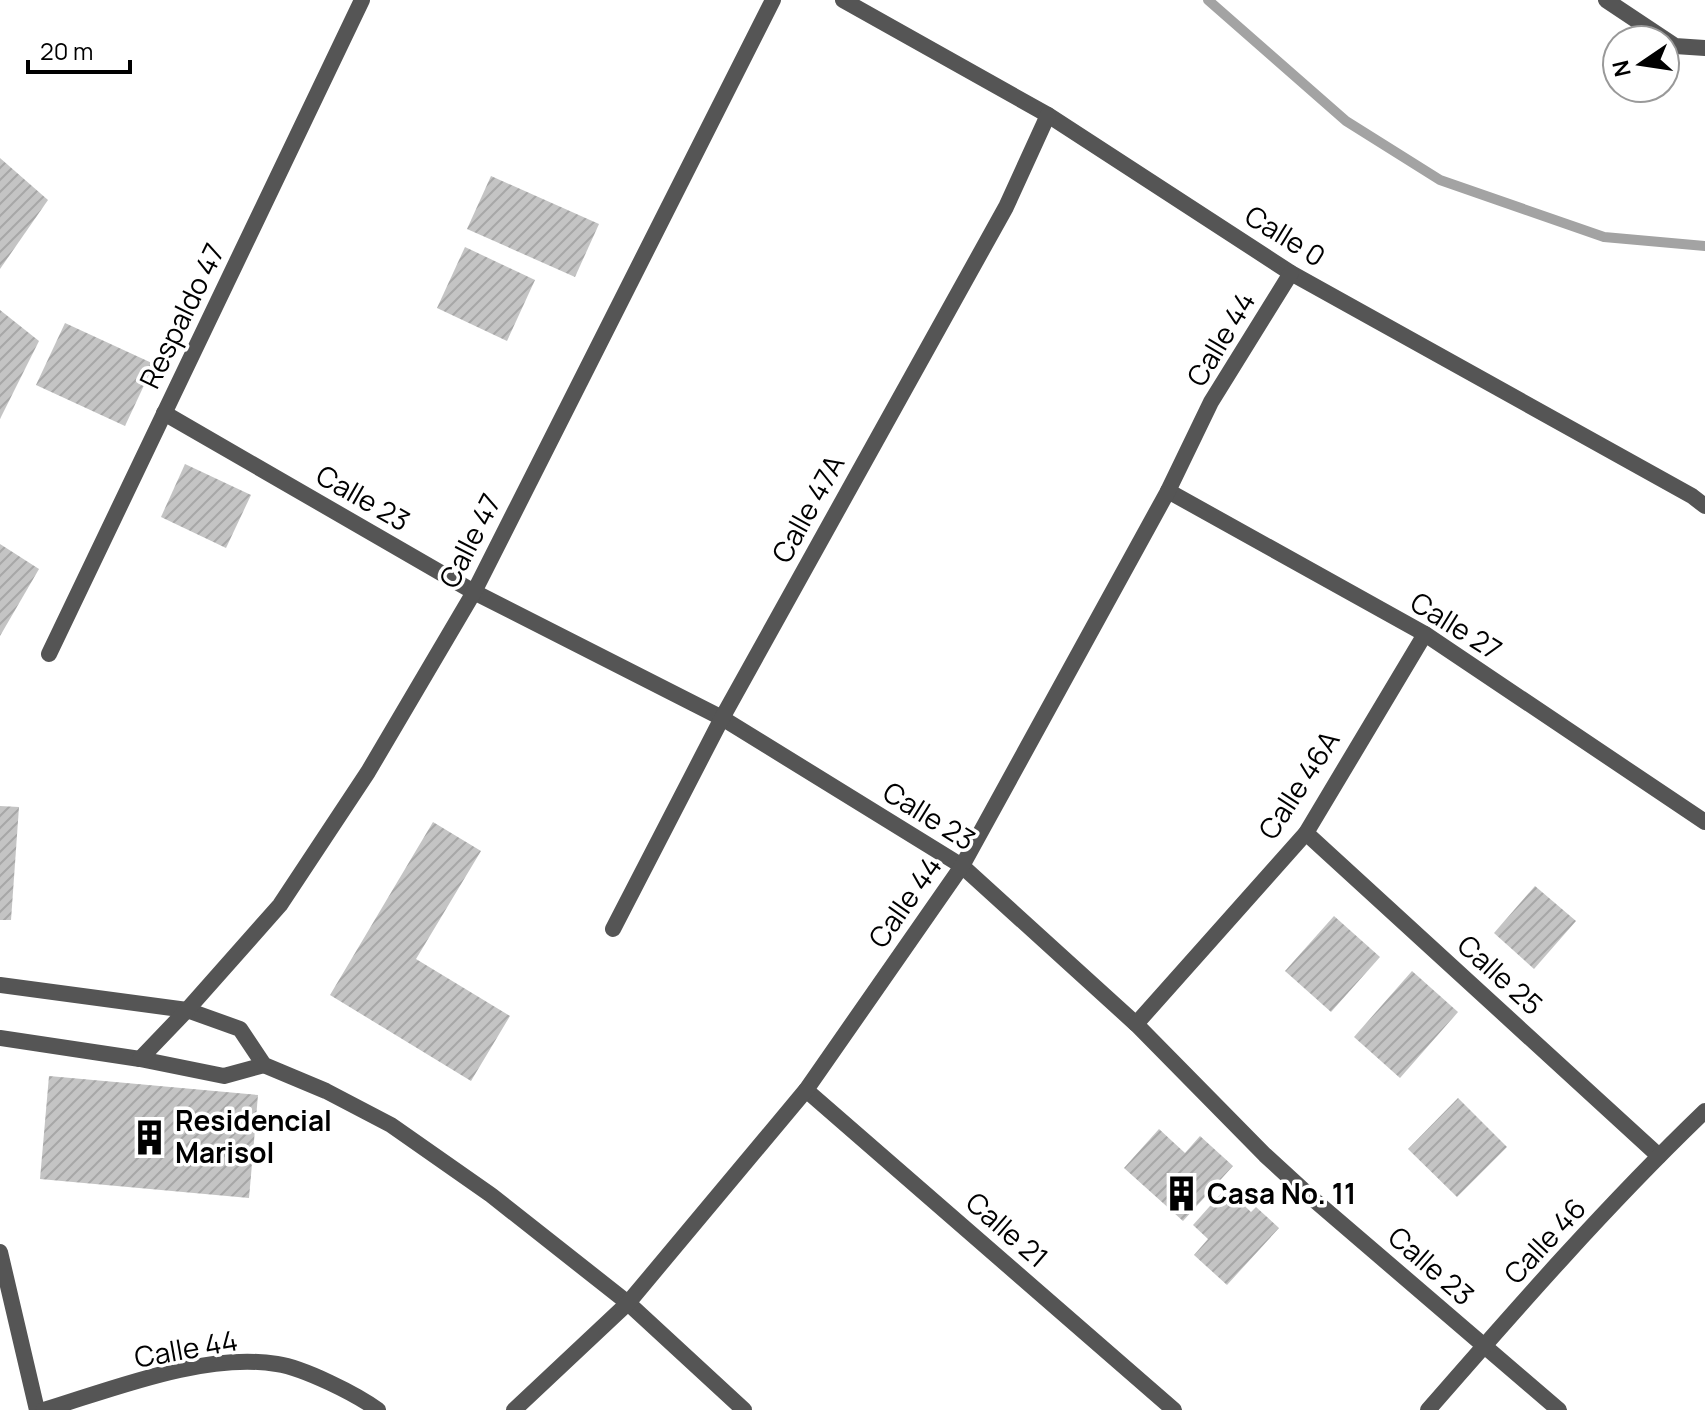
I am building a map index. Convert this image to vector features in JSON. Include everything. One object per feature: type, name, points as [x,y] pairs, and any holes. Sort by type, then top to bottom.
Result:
[{"type":"street","name":"Respaldo 47","points":[[49,654],[362,0]]},
{"type":"street","name":"Calle 47","points":[[140,1059],[280,905],[368,772],[474,592],[773,0]]},
{"type":"street","name":"Calle 0","points":[[843,0],[1048,115],[1291,273],[1705,506]]},
{"type":"street","points":[[1606,0],[1675,46],[1705,48]]},
{"type":"street","name":"Calle 47A","points":[[613,929],[722,718],[1006,207],[1048,115]]},
{"type":"street","name":"Calle 44","points":[[514,1410],[628,1303],[806,1090],[962,866],[1168,491],[1211,402],[1291,273]]},
{"type":"street","name":"Calle 23","points":[[164,413],[474,592],[722,718],[962,866],[1136,1024],[1265,1155],[1313,1199],[1559,1410]]},
{"type":"street","name":"Calle 27","points":[[1168,491],[1425,634],[1705,822]]},
{"type":"street","name":"Calle 46A","points":[[1136,1024],[1306,833],[1425,634]]},
{"type":"street","name":"Calle 25","points":[[1306,833],[1659,1156]]},
{"type":"street","points":[[0,985],[187,1010],[240,1029],[264,1065],[326,1091],[391,1125],[491,1195],[628,1303],[744,1410]]},
{"type":"street","points":[[0,1038],[140,1059],[224,1076],[264,1065]]},
{"type":"street","name":"Calle 21","points":[[806,1090],[1174,1410]]},
{"type":"street","name":"Calle 46","points":[[1428,1410],[1659,1156],[1705,1111]]},
{"type":"street","points":[[0,1252],[37,1410]]},
{"type":"street","name":"Calle 44","points":[[44,1410],[169,1372],[226,1362],[279,1364],[324,1380],[378,1410]]},
{"type":"building","points":[[0,158],[48,200],[0,269]]},
{"type":"building","points":[[491,176],[599,224],[575,277],[467,229]]},
{"type":"building","points":[[465,247],[535,280],[507,341],[437,308]]},
{"type":"building","points":[[0,310],[39,341],[0,419]]},
{"type":"building","points":[[65,323],[154,364],[125,426],[36,385]]},
{"type":"building","points":[[185,464],[251,495],[226,548],[161,517]]},
{"type":"building","points":[[0,544],[39,569],[0,636]]},
{"type":"building","points":[[0,806],[19,807],[11,920],[0,920]]},
{"type":"building","points":[[433,822],[481,851],[416,959],[510,1016],[471,1081],[330,995]]},
{"type":"building","points":[[1535,886],[1576,921],[1534,969],[1494,933]]},
{"type":"building","points":[[1334,916],[1380,957],[1331,1012],[1285,971]]},
{"type":"building","points":[[1412,971],[1458,1012],[1400,1078],[1354,1037]]},
{"type":"building","name":"Residencial Marisol","points":[[49,1076],[258,1095],[249,1198],[40,1179]]},
{"type":"building","points":[[1458,1098],[1507,1147],[1457,1197],[1408,1149]]},
{"type":"building","name":"Casa No. 11","points":[[1159,1129],[1185,1153],[1200,1136],[1233,1166],[1183,1221],[1124,1168]]},
{"type":"building","points":[[1226,1188],[1251,1212],[1256,1207],[1279,1228],[1227,1285],[1194,1255],[1208,1239],[1193,1225]]},
{"type":"waterway","points":[[1208,0],[1346,121],[1440,180],[1604,237],[1705,246]]},
{"type":"place","name":"Residencial Marisol","points":[[149,1137]]},
{"type":"place","name":"Casa No. 11","points":[[1181,1194]]}]
